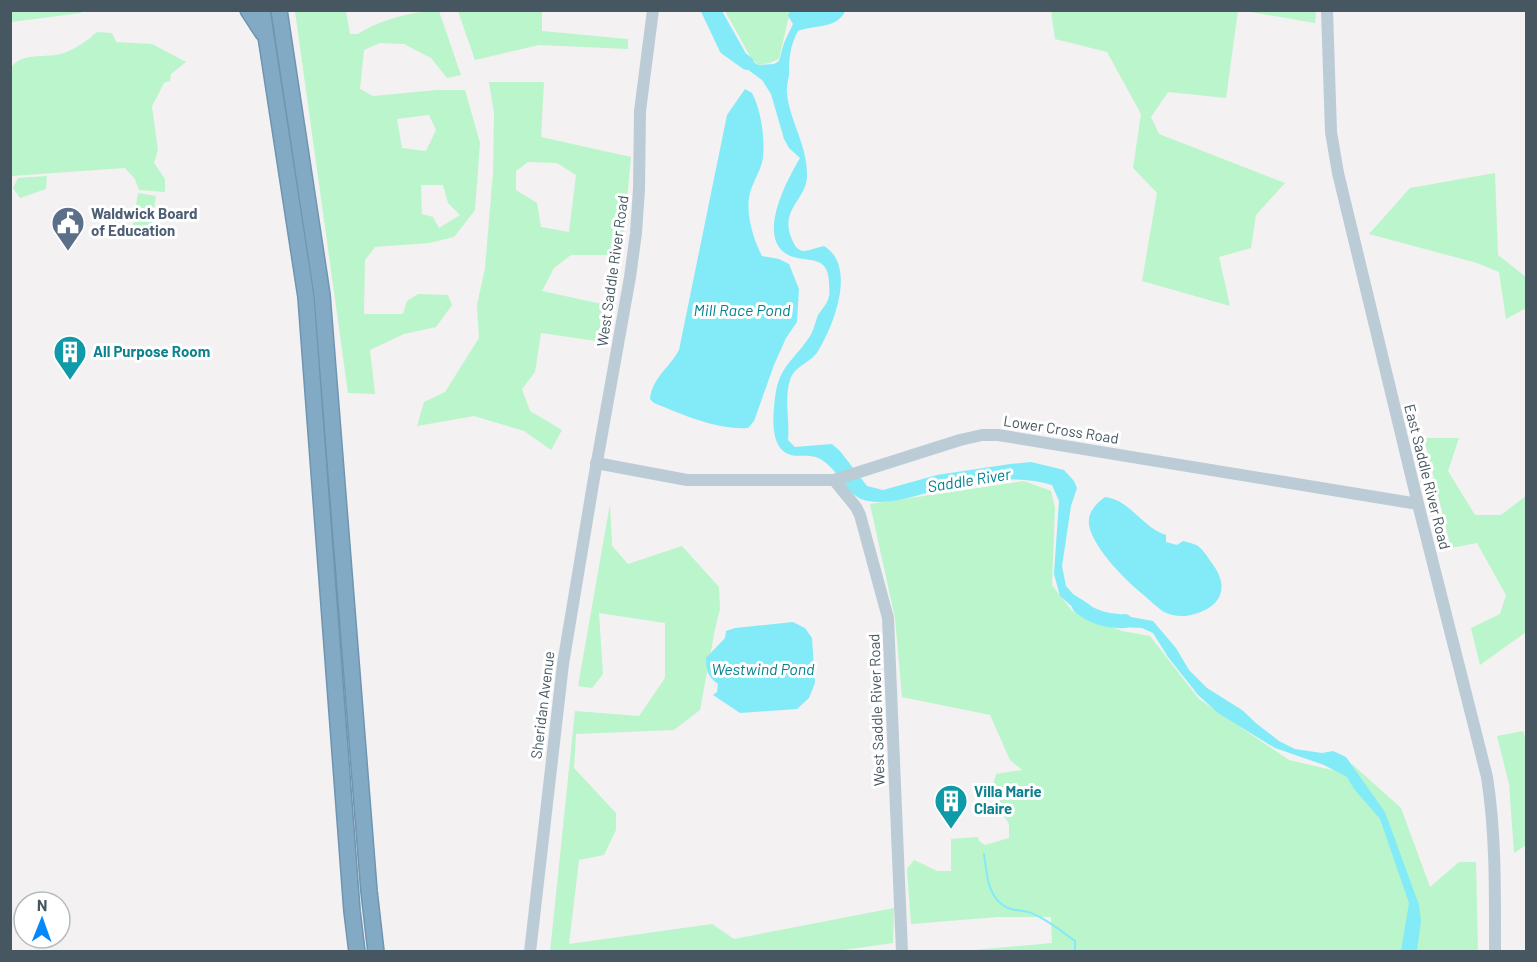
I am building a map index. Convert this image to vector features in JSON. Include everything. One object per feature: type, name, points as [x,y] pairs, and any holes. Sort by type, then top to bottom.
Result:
[{"type":"highway","points":[[248,10],[266,36]]},
{"type":"highway","points":[[262,10],[300,256],[310,339],[353,927],[357,951]]},
{"type":"highway","points":[[279,10],[322,295],[369,891],[376,951]]},
{"type":"highway","points":[[369,891],[384,951]]},
{"type":"highway","points":[[347,951],[353,927]]},
{"type":"street","name":"West Saddle River Road","points":[[596,462],[636,233],[640,111],[653,10]]},
{"type":"street","name":"East Saddle River Road","points":[[1328,10],[1327,42],[1334,153],[1418,504],[1487,777],[1492,806],[1496,863],[1495,951]]},
{"type":"street","name":"Lower Cross Road","points":[[596,462],[687,480],[837,479],[960,440],[982,435],[998,435],[1418,504]]},
{"type":"street","name":"Sheridan Avenue","points":[[530,951],[563,664],[596,462]]},
{"type":"street","name":"West Saddle River Road","points":[[837,479],[860,515],[888,618],[902,951]]},
{"type":"green space","points":[[11,11],[81,11],[81,13],[11,22]]},
{"type":"green space","points":[[295,11],[346,11],[350,34],[358,34],[397,17],[419,12],[439,11],[461,75],[447,78],[431,58],[404,44],[380,43],[364,50],[360,89],[373,96],[437,90],[465,90],[480,143],[475,210],[454,237],[429,243],[375,247],[365,260],[364,314],[403,314],[407,301],[418,294],[448,295],[452,305],[436,327],[404,334],[370,350],[375,394],[348,393]],"holes":[[[429,115],[436,130],[426,151],[402,148],[397,119]],[[421,185],[443,185],[448,203],[460,215],[439,228],[433,217],[422,214]]]},
{"type":"green space","points":[[458,11],[542,11],[542,31],[628,39],[628,49],[539,45],[475,60]]},
{"type":"green space","points":[[725,11],[790,11],[779,59],[758,65],[751,58]]},
{"type":"green space","points":[[1051,11],[1238,11],[1226,98],[1168,92],[1151,117],[1159,134],[1285,183],[1256,215],[1251,248],[1219,257],[1230,306],[1142,281],[1157,193],[1133,168],[1141,114],[1107,52],[1055,39]]},
{"type":"green space","points":[[1245,11],[1311,11],[1316,13],[1315,23]]},
{"type":"green space","points":[[97,32],[112,33],[116,42],[152,44],[186,62],[171,74],[170,81],[164,83],[152,106],[158,150],[154,163],[165,179],[165,192],[139,190],[135,179],[125,168],[11,176],[11,68],[28,57],[57,55],[69,51]]},
{"type":"green space","points":[[489,82],[544,82],[541,137],[631,157],[622,255],[571,255],[554,268],[542,291],[611,306],[603,342],[541,333],[535,372],[522,389],[530,411],[562,430],[551,450],[524,431],[474,416],[417,426],[424,402],[445,392],[479,338],[477,305],[485,268],[493,172],[494,113]],"holes":[[[528,162],[557,163],[576,175],[569,232],[541,227],[537,203],[516,190],[516,171]]]},
{"type":"green space","points":[[1495,173],[1498,255],[1526,277],[1526,308],[1506,319],[1499,272],[1477,263],[1369,234],[1410,188]]},
{"type":"green space","points":[[47,176],[46,189],[20,198],[13,188],[18,178]]},
{"type":"green space","points":[[138,193],[156,196],[150,235],[132,232]]},
{"type":"green space","points":[[1424,438],[1459,438],[1448,471],[1475,515],[1501,515],[1526,496],[1526,632],[1480,665],[1471,628],[1500,614],[1506,595],[1477,543],[1451,548]]},
{"type":"green space","points":[[1024,481],[1051,491],[1055,508],[1052,585],[1072,611],[1122,631],[1150,636],[1199,699],[1289,760],[1349,774],[1352,764],[1401,808],[1430,887],[1459,862],[1476,862],[1478,951],[951,952],[1052,943],[1051,917],[998,917],[911,924],[907,869],[914,860],[937,871],[951,871],[951,839],[978,837],[979,841],[985,845],[1009,838],[1009,824],[998,806],[1001,799],[1001,788],[993,785],[996,774],[1022,770],[1010,760],[990,715],[902,697],[895,618],[870,504]]},
{"type":"green space","points":[[610,504],[612,546],[628,564],[682,546],[719,587],[720,609],[700,710],[674,730],[576,734],[574,768],[616,813],[616,830],[604,855],[579,860],[569,944],[712,924],[734,939],[894,908],[893,943],[830,952],[550,952],[575,711],[639,716],[665,678],[665,623],[599,613],[603,674],[592,688],[578,686]]},
{"type":"green space","points":[[1523,731],[1526,741],[1526,845],[1514,853],[1509,784],[1497,736]]},
{"type":"water","points":[[702,11],[722,11],[749,59],[758,65],[774,64],[779,61],[793,24],[788,16],[790,11],[845,11],[842,17],[831,24],[798,31],[790,58],[787,94],[804,153],[807,174],[806,183],[789,218],[791,237],[797,248],[804,251],[824,246],[834,255],[841,281],[836,312],[824,340],[815,355],[795,371],[790,380],[787,395],[788,440],[795,447],[832,444],[867,486],[883,490],[937,475],[1010,464],[1031,462],[1064,470],[1077,488],[1071,506],[1062,566],[1066,586],[1073,594],[1090,605],[1096,617],[1103,620],[1131,617],[1153,621],[1176,648],[1189,670],[1207,688],[1242,710],[1279,741],[1295,749],[1322,753],[1333,751],[1346,757],[1385,812],[1419,905],[1421,921],[1417,951],[1401,951],[1409,903],[1380,819],[1354,789],[1347,777],[1324,765],[1275,748],[1218,713],[1198,695],[1168,657],[1153,633],[1142,628],[1103,626],[1087,620],[1060,596],[1054,574],[1059,501],[1052,485],[1012,479],[984,481],[944,488],[894,501],[874,502],[864,500],[852,493],[830,467],[818,458],[791,455],[779,446],[773,422],[777,387],[784,370],[813,331],[818,315],[827,301],[829,296],[828,272],[819,262],[785,253],[777,244],[774,220],[782,193],[800,158],[789,148],[784,139],[771,94],[762,80],[739,63]]},
{"type":"water","name":"Mill Race Pond","points":[[745,89],[752,93],[755,100],[762,124],[763,141],[762,162],[751,188],[748,208],[753,234],[762,256],[779,259],[789,264],[799,289],[797,322],[786,338],[774,365],[754,421],[748,428],[736,428],[700,421],[654,403],[650,399],[654,385],[679,350],[727,115]]},
{"type":"water","points":[[1105,497],[1122,503],[1150,526],[1166,535],[1166,542],[1177,545],[1183,541],[1200,548],[1217,570],[1221,586],[1218,600],[1205,610],[1180,616],[1164,612],[1134,587],[1111,563],[1090,530],[1091,513]]},
{"type":"water","name":"Westwind Pond","points":[[793,622],[805,628],[812,638],[815,683],[809,698],[797,709],[740,713],[713,695],[717,692],[718,684],[708,673],[706,658],[725,638],[726,631]]},
{"type":"waterway","name":"Saddle River","points":[[708,10],[726,48],[747,63]]},
{"type":"waterway","name":"Saddle River","points":[[1079,606],[1100,618],[1125,621]]},
{"type":"waterway","points":[[984,854],[989,885],[1001,904],[1008,908],[1031,913],[1054,925],[1075,941],[1075,952]]},
{"type":"place","name":"Waldwick Board of Education","points":[[68,252]]},
{"type":"place","name":"All Purpose Room","points":[[70,381]]},
{"type":"place","name":"Villa Marie Claire","points":[[951,830]]}]
